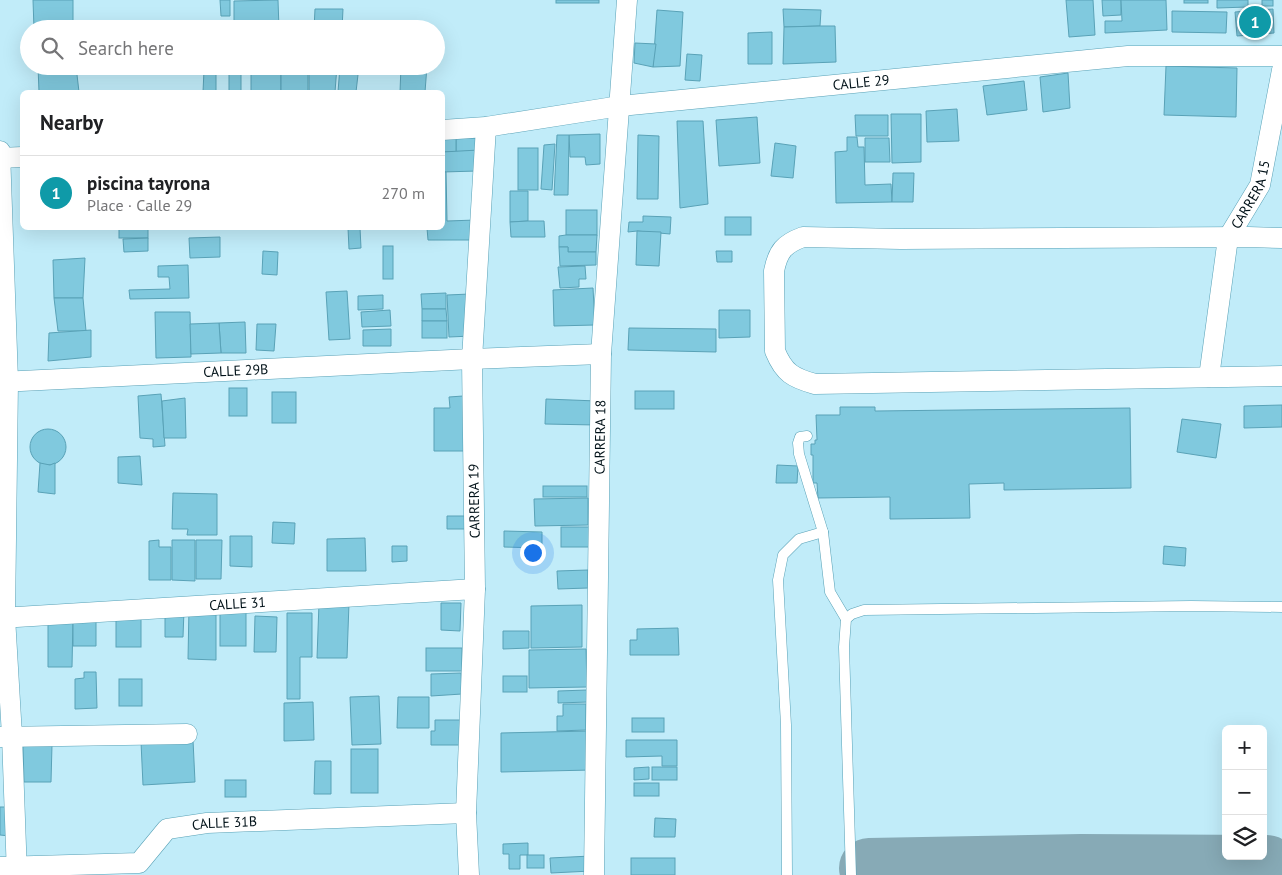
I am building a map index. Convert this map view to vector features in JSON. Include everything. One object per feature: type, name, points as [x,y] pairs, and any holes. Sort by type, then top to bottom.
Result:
[{"type":"street","name":"CARRERA 18","points":[[594,875],[601,354],[627,0]]},
{"type":"street","name":"CALLE 29","points":[[445,130],[486,127],[620,106],[1128,56],[1282,56]]},
{"type":"street","name":"CARRERA 15","points":[[1209,377],[1228,238],[1260,185],[1282,70]]},
{"type":"street","name":"CARRERA 19","points":[[469,875],[466,814],[475,590],[472,359],[486,127]]},
{"type":"street","points":[[0,151],[4,382],[2,618],[12,869]]},
{"type":"street","points":[[0,158],[20,157]]},
{"type":"street","points":[[1282,238],[901,239],[803,237],[791,242],[782,250],[776,258],[774,271],[775,351],[779,362],[788,373],[799,380],[815,384],[1282,376]]},
{"type":"street","name":"CALLE 29B","points":[[4,382],[601,354]]},
{"type":"street","name":"CALLE 31","points":[[2,618],[475,590]]},
{"type":"street","points":[[6,737],[187,734]]},
{"type":"street","name":"CALLE 31B","points":[[12,869],[139,863],[167,829],[207,823],[466,814]]},
{"type":"lane","points":[[807,436],[800,437],[798,443],[799,454],[823,532],[829,590],[846,619]]},
{"type":"lane","points":[[787,875],[786,725],[778,580],[783,555],[799,539],[823,532]]},
{"type":"lane","points":[[851,875],[844,626],[846,619],[852,614],[864,610],[1190,606],[1282,607]]},
{"type":"building","points":[[33,0],[73,0],[73,20],[34,20]]},
{"type":"building","points":[[220,0],[230,0],[230,16],[221,16]]},
{"type":"building","points":[[278,0],[279,20],[234,20],[234,1]]},
{"type":"building","points":[[556,0],[599,0],[599,3],[556,3]]},
{"type":"building","points":[[1066,0],[1093,0],[1095,35],[1069,37]]},
{"type":"building","points":[[1102,0],[1121,0],[1121,15],[1103,16]]},
{"type":"building","points":[[1121,0],[1166,0],[1167,30],[1105,33],[1105,21],[1122,21]]},
{"type":"building","points":[[1184,0],[1208,0],[1208,3],[1184,3]]},
{"type":"building","points":[[1217,0],[1248,0],[1248,7],[1217,8]]},
{"type":"building","points":[[1262,0],[1273,0],[1273,6],[1262,6]]},
{"type":"building","points":[[315,9],[343,9],[342,20],[314,20]]},
{"type":"building","points":[[783,9],[821,10],[820,26],[784,27]]},
{"type":"building","points":[[1273,9],[1274,33],[1237,36],[1235,12]]},
{"type":"building","points":[[657,10],[683,12],[680,66],[653,67]]},
{"type":"building","points":[[1172,11],[1227,12],[1226,33],[1172,32]]},
{"type":"building","points":[[835,26],[836,62],[783,64],[784,27]]},
{"type":"building","points":[[772,32],[772,64],[748,64],[748,33]]},
{"type":"building","points":[[635,43],[656,44],[653,67],[634,63]]},
{"type":"building","points":[[687,54],[702,55],[700,81],[685,80]]},
{"type":"building","points":[[1166,66],[1237,68],[1236,117],[1164,115]]},
{"type":"building","points":[[1068,73],[1070,108],[1043,112],[1040,77]]},
{"type":"building","points":[[38,75],[77,75],[79,90],[39,90]]},
{"type":"building","points":[[204,75],[216,75],[216,90],[203,90]]},
{"type":"building","points":[[229,75],[241,75],[241,90],[229,90]]},
{"type":"building","points":[[251,75],[281,75],[281,90],[251,90]]},
{"type":"building","points":[[281,75],[308,75],[308,90],[281,90]]},
{"type":"building","points":[[309,75],[336,75],[335,90],[309,90]]},
{"type":"building","points":[[339,75],[358,75],[356,90],[338,90]]},
{"type":"building","points":[[401,75],[426,75],[425,90],[400,90]]},
{"type":"building","points":[[1024,81],[1027,110],[987,115],[983,86]]},
{"type":"building","points":[[957,109],[959,141],[927,142],[926,111]]},
{"type":"building","points":[[891,114],[921,114],[921,162],[892,163]]},
{"type":"building","points":[[855,115],[888,115],[888,136],[856,136]]},
{"type":"building","points":[[757,117],[760,163],[719,166],[716,120]]},
{"type":"building","points":[[677,121],[703,121],[708,204],[680,208]]},
{"type":"building","points":[[600,134],[600,164],[586,165],[585,157],[570,157],[569,135]]},
{"type":"building","points":[[557,135],[569,135],[568,195],[554,195]]},
{"type":"building","points":[[638,135],[659,136],[658,199],[637,199]]},
{"type":"building","points":[[847,137],[857,137],[858,147],[864,147],[865,185],[891,184],[892,202],[836,203],[835,152],[847,151]]},
{"type":"building","points":[[456,138],[479,138],[479,150],[456,152]]},
{"type":"building","points":[[456,138],[456,152],[445,152],[445,140]]},
{"type":"building","points":[[865,138],[889,138],[890,162],[865,162]]},
{"type":"building","points":[[775,143],[796,146],[793,178],[771,176]]},
{"type":"building","points":[[555,144],[552,190],[541,189],[544,145]]},
{"type":"building","points":[[518,148],[538,148],[538,190],[518,190]]},
{"type":"building","points":[[479,150],[478,171],[445,172],[445,152]]},
{"type":"building","points":[[446,172],[447,221],[476,220],[476,240],[428,240],[427,230],[445,230]]},
{"type":"building","points":[[893,173],[914,173],[913,202],[892,202]]},
{"type":"building","points":[[510,191],[528,191],[528,221],[510,222]]},
{"type":"building","points":[[566,210],[597,210],[597,235],[566,235]]},
{"type":"building","points":[[643,216],[671,217],[670,234],[628,232],[629,222],[643,222]]},
{"type":"building","points":[[725,217],[751,217],[751,235],[725,235]]},
{"type":"building","points":[[544,221],[545,237],[511,237],[510,222]]},
{"type":"building","points":[[119,230],[148,230],[148,238],[119,238]]},
{"type":"building","points":[[348,230],[360,230],[361,248],[349,249]]},
{"type":"building","points":[[637,231],[661,232],[659,266],[636,265]]},
{"type":"building","points":[[597,235],[596,252],[568,252],[568,247],[559,247],[559,236]]},
{"type":"building","points":[[220,237],[220,257],[190,258],[189,238]]},
{"type":"building","points":[[148,238],[148,251],[124,252],[123,239]]},
{"type":"building","points":[[383,246],[393,246],[393,279],[383,279]]},
{"type":"building","points":[[559,247],[568,247],[568,252],[596,252],[596,265],[560,266]]},
{"type":"building","points":[[263,251],[278,252],[277,275],[262,274]]},
{"type":"building","points":[[716,251],[732,251],[732,262],[717,262]]},
{"type":"building","points":[[85,258],[83,298],[54,298],[53,260]]},
{"type":"building","points":[[188,265],[189,298],[130,299],[129,290],[170,289],[169,277],[158,277],[158,266]]},
{"type":"building","points":[[585,266],[586,279],[579,279],[579,287],[560,288],[558,267]]},
{"type":"building","points":[[593,288],[595,325],[554,326],[553,290]]},
{"type":"building","points":[[347,291],[350,339],[329,340],[326,292]]},
{"type":"building","points":[[446,293],[446,309],[422,309],[421,294]]},
{"type":"building","points":[[470,294],[472,336],[449,337],[447,295]]},
{"type":"building","points":[[383,295],[383,309],[358,310],[358,296]]},
{"type":"building","points":[[54,298],[83,298],[86,331],[58,331]]},
{"type":"building","points":[[422,309],[446,309],[447,321],[422,321]]},
{"type":"building","points":[[390,310],[391,326],[362,327],[361,312]]},
{"type":"building","points":[[719,310],[750,310],[750,337],[719,338]]},
{"type":"building","points":[[155,312],[190,312],[191,357],[156,358]]},
{"type":"building","points":[[422,321],[447,321],[447,338],[422,338]]},
{"type":"building","points":[[245,322],[246,353],[221,353],[219,323]]},
{"type":"building","points":[[219,323],[221,353],[191,354],[190,324]]},
{"type":"building","points":[[257,324],[276,324],[274,351],[256,350]]},
{"type":"building","points":[[629,328],[716,329],[716,352],[628,350]]},
{"type":"building","points":[[391,329],[391,346],[363,346],[363,330]]},
{"type":"building","points":[[91,330],[91,357],[48,361],[49,333]]},
{"type":"building","points":[[229,388],[247,388],[247,416],[229,416]]},
{"type":"building","points":[[635,391],[674,391],[674,409],[635,409]]},
{"type":"building","points":[[272,392],[296,392],[296,423],[272,423]]},
{"type":"building","points":[[161,394],[165,446],[153,447],[153,439],[140,438],[138,396]]},
{"type":"building","points":[[463,396],[464,451],[434,451],[434,408],[450,408],[449,397]]},
{"type":"building","points":[[185,398],[186,438],[164,438],[162,401]]},
{"type":"building","points":[[546,399],[597,401],[596,425],[545,424]]},
{"type":"building","points":[[1282,405],[1282,427],[1244,428],[1244,406]]},
{"type":"building","points":[[840,407],[875,407],[875,411],[1130,408],[1131,488],[1004,490],[1004,483],[969,484],[970,518],[890,519],[890,497],[818,498],[817,483],[813,483],[813,455],[811,455],[811,444],[815,444],[815,440],[817,440],[816,415],[840,415]]},
{"type":"building","points":[[1182,419],[1221,424],[1216,458],[1177,452]]},
{"type":"building","points":[[48,429],[60,435],[66,447],[60,459],[48,465],[36,459],[30,447],[36,435]]},
{"type":"building","points":[[140,456],[142,485],[118,483],[118,457]]},
{"type":"building","points":[[40,463],[50,465],[55,463],[55,494],[38,492]]},
{"type":"building","points":[[777,465],[798,466],[797,483],[776,483]]},
{"type":"building","points":[[543,486],[587,486],[587,497],[543,497]]},
{"type":"building","points":[[173,493],[217,494],[217,535],[187,535],[188,529],[172,529]]},
{"type":"building","points":[[588,498],[588,525],[535,526],[534,499]]},
{"type":"building","points":[[447,516],[467,516],[468,529],[447,529]]},
{"type":"building","points":[[273,522],[295,523],[294,544],[272,543]]},
{"type":"building","points":[[561,527],[589,527],[589,547],[561,547]]},
{"type":"building","points":[[504,531],[542,532],[542,548],[504,547]]},
{"type":"building","points":[[230,536],[252,536],[252,567],[230,566]]},
{"type":"building","points":[[365,538],[366,571],[327,571],[327,539]]},
{"type":"building","points":[[159,540],[159,547],[171,547],[171,580],[149,580],[149,541]]},
{"type":"building","points":[[172,540],[195,540],[195,581],[172,580]]},
{"type":"building","points":[[196,540],[222,540],[221,579],[196,579]]},
{"type":"building","points":[[392,546],[407,546],[407,561],[392,562]]},
{"type":"building","points":[[1164,546],[1186,548],[1185,566],[1163,564]]},
{"type":"building","points":[[588,570],[588,588],[558,589],[557,571]]},
{"type":"building","points":[[319,603],[349,603],[347,658],[317,658]]},
{"type":"building","points":[[441,603],[461,603],[460,631],[441,630]]},
{"type":"building","points":[[582,605],[582,647],[531,648],[531,606]]},
{"type":"building","points":[[189,607],[216,608],[216,660],[188,659]]},
{"type":"building","points":[[220,608],[246,608],[246,646],[220,646]]},
{"type":"building","points":[[165,610],[184,610],[183,637],[165,637]]},
{"type":"building","points":[[287,613],[312,613],[312,657],[300,657],[300,699],[287,699]]},
{"type":"building","points":[[116,614],[141,614],[141,647],[116,647]]},
{"type":"building","points":[[255,616],[277,617],[276,652],[254,652]]},
{"type":"building","points":[[48,617],[73,617],[72,667],[48,667]]},
{"type":"building","points":[[73,617],[96,619],[96,646],[73,646]]},
{"type":"building","points":[[678,628],[679,655],[630,655],[630,640],[637,640],[637,629]]},
{"type":"building","points":[[503,631],[529,631],[529,648],[503,649]]},
{"type":"building","points":[[426,648],[462,648],[462,671],[426,671]]},
{"type":"building","points":[[586,649],[587,687],[529,688],[529,650]]},
{"type":"building","points":[[84,672],[96,672],[97,708],[75,709],[75,679],[84,678]]},
{"type":"building","points":[[461,673],[462,694],[431,696],[431,674]]},
{"type":"building","points":[[503,676],[527,676],[527,692],[503,692]]},
{"type":"building","points":[[119,679],[142,679],[142,706],[119,706]]},
{"type":"building","points":[[587,690],[588,702],[558,703],[558,691]]},
{"type":"building","points":[[379,696],[381,744],[352,745],[350,697]]},
{"type":"building","points":[[398,697],[429,697],[429,728],[397,728]]},
{"type":"building","points":[[313,702],[314,740],[284,741],[284,703]]},
{"type":"building","points":[[563,704],[586,704],[586,730],[557,731],[557,716],[563,716]]},
{"type":"building","points":[[632,718],[664,718],[664,732],[632,732]]},
{"type":"building","points":[[435,720],[463,720],[463,745],[431,745],[431,731],[435,731]]},
{"type":"building","points":[[590,731],[592,770],[501,772],[501,733]]},
{"type":"building","points":[[193,740],[195,782],[143,785],[141,742]]},
{"type":"building","points":[[626,740],[677,740],[677,766],[662,766],[662,756],[626,757]]},
{"type":"building","points":[[52,745],[51,782],[24,782],[23,746]]},
{"type":"building","points":[[351,749],[378,749],[378,793],[351,793]]},
{"type":"building","points":[[315,761],[331,761],[331,794],[314,794]]},
{"type":"building","points":[[649,767],[649,779],[634,780],[634,768]]},
{"type":"building","points":[[652,767],[677,767],[677,780],[652,780]]},
{"type":"building","points":[[225,780],[246,780],[246,797],[225,797]]},
{"type":"building","points":[[634,783],[659,783],[659,796],[634,796]]},
{"type":"building","points":[[0,807],[11,807],[10,836],[0,835]]},
{"type":"building","points":[[655,818],[676,819],[675,837],[654,837]]},
{"type":"building","points":[[528,843],[528,855],[520,855],[520,869],[509,869],[509,854],[503,854],[503,844]]},
{"type":"building","points":[[527,855],[544,855],[544,868],[527,868]]},
{"type":"building","points":[[591,856],[591,871],[551,873],[550,858]]},
{"type":"building","points":[[631,858],[675,858],[675,875],[631,875]]},
{"type":"taxiway","points":[[869,868],[1081,864],[1267,865]]},
{"type":"place","name":"piscina tayrona","points":[[1255,22]]}]
